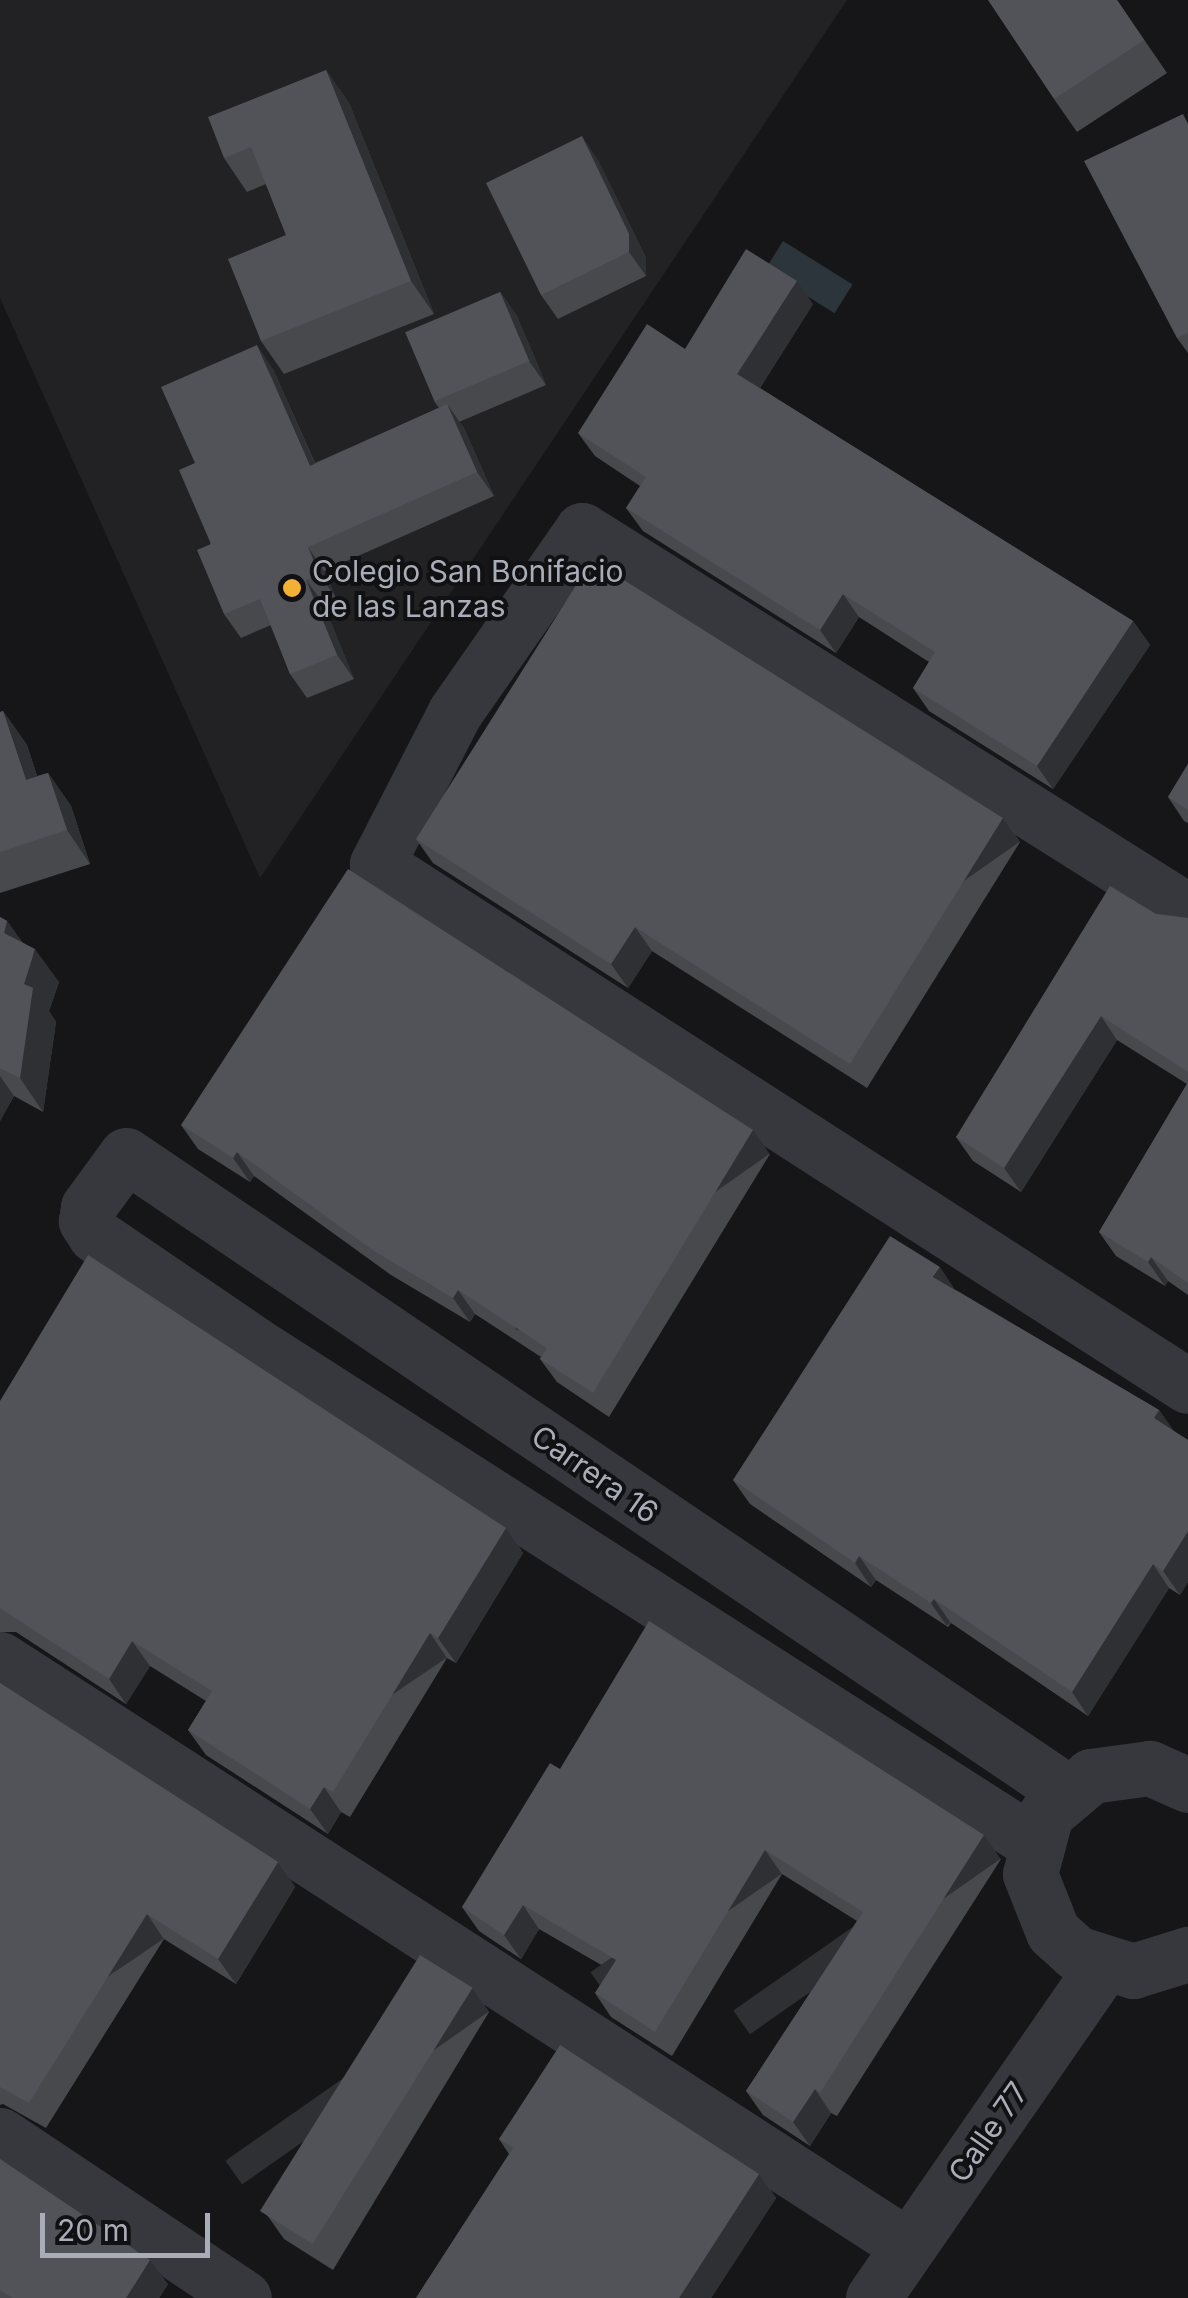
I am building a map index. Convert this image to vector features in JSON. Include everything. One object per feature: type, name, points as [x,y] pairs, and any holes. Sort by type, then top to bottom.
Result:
[{"type":"street","points":[[1188,911],[582,530],[455,712],[377,864],[1188,1386]]},
{"type":"street","name":"Carrera 16","points":[[705,1630],[256,1346],[95,1234],[86,1221],[88,1206],[126,1154],[1066,1792]]},
{"type":"street","points":[[738,1572],[705,1630],[1034,1843]]},
{"type":"street","points":[[0,1659],[908,2246]]},
{"type":"street","points":[[1185,1777],[1150,1768],[1120,1768],[1066,1792],[1034,1843],[1037,1905],[1053,1932],[1103,1966],[1133,1971],[1188,1954]]},
{"type":"street","name":"Calle 77","points":[[873,2298],[1103,1966]]},
{"type":"street","points":[[0,2135],[244,2298]]},
{"type":"shaded area","name":"Colegio San Bonifacio de las Lanzas","points":[[0,0],[847,0],[260,878],[0,298]]},
{"type":"shaded area","points":[[783,241],[853,284],[835,313],[765,270]]},
{"type":"building","points":[[988,0],[1117,0],[1144,40],[1054,99]]},
{"type":"building","points":[[326,70],[411,281],[261,341],[228,259],[286,235],[251,147],[224,158],[208,117]]},
{"type":"building","points":[[1183,114],[1188,124],[1188,333],[1177,338],[1084,161]]},
{"type":"building","points":[[582,136],[629,234],[629,252],[541,295],[486,183]]},
{"type":"building","points":[[746,249],[797,281],[737,374],[1133,621],[1037,766],[913,688],[935,652],[843,594],[820,630],[626,508],[646,477],[578,433],[647,324],[685,349]]},
{"type":"building","points":[[500,292],[529,361],[434,401],[405,332]]},
{"type":"building","points":[[257,345],[310,466],[447,404],[477,472],[308,547],[319,574],[306,580],[337,655],[290,674],[260,599],[224,614],[197,550],[211,544],[179,470],[195,463],[161,387]]},
{"type":"building","points":[[592,560],[1003,818],[850,1064],[635,927],[611,964],[416,839]]},
{"type":"building","points":[[3,711],[26,780],[48,773],[67,830],[0,852],[0,712]]},
{"type":"building","points":[[1188,764],[1188,810],[1168,797]]},
{"type":"building","points":[[348,869],[753,1130],[593,1393],[540,1359],[547,1348],[458,1290],[453,1298],[374,1251],[237,1152],[233,1158],[181,1125]]},
{"type":"building","points":[[1110,886],[1156,914],[1188,918],[1188,1072],[1101,1016],[1004,1168],[956,1137]]},
{"type":"building","points":[[0,917],[7,921],[4,933],[35,949],[24,984],[33,988],[20,1078],[0,1068]]},
{"type":"building","points":[[1188,1082],[1188,1283],[1151,1257],[1148,1262],[1099,1232]]},
{"type":"building","points":[[890,1236],[940,1267],[933,1277],[1159,1410],[1154,1418],[1188,1440],[1188,1531],[1163,1571],[1153,1564],[1072,1692],[934,1599],[931,1603],[859,1556],[855,1563],[733,1480]]},
{"type":"building","points":[[88,1255],[506,1528],[438,1638],[430,1633],[333,1792],[324,1787],[310,1809],[188,1730],[212,1691],[132,1641],[109,1679],[0,1608],[0,1401]]},
{"type":"building","points":[[649,1621],[984,1835],[820,2093],[815,2089],[793,2122],[746,2091],[863,1912],[765,1850],[655,2032],[595,1993],[616,1960],[523,1905],[504,1935],[462,1907],[550,1763],[560,1769]]},
{"type":"building","points":[[0,1683],[278,1862],[218,1959],[147,1914],[29,2103],[0,2087]]},
{"type":"building","points":[[420,1955],[473,1988],[313,2244],[260,2211]]},
{"type":"building","points":[[560,2045],[759,2174],[679,2298],[416,2298],[513,2148],[499,2139]]},
{"type":"building","points":[[0,2159],[150,2260],[126,2298],[13,2298],[0,2290]]},
{"type":"place","name":"Colegio San Bonifacio de las Lanzas","points":[[292,588]]}]
